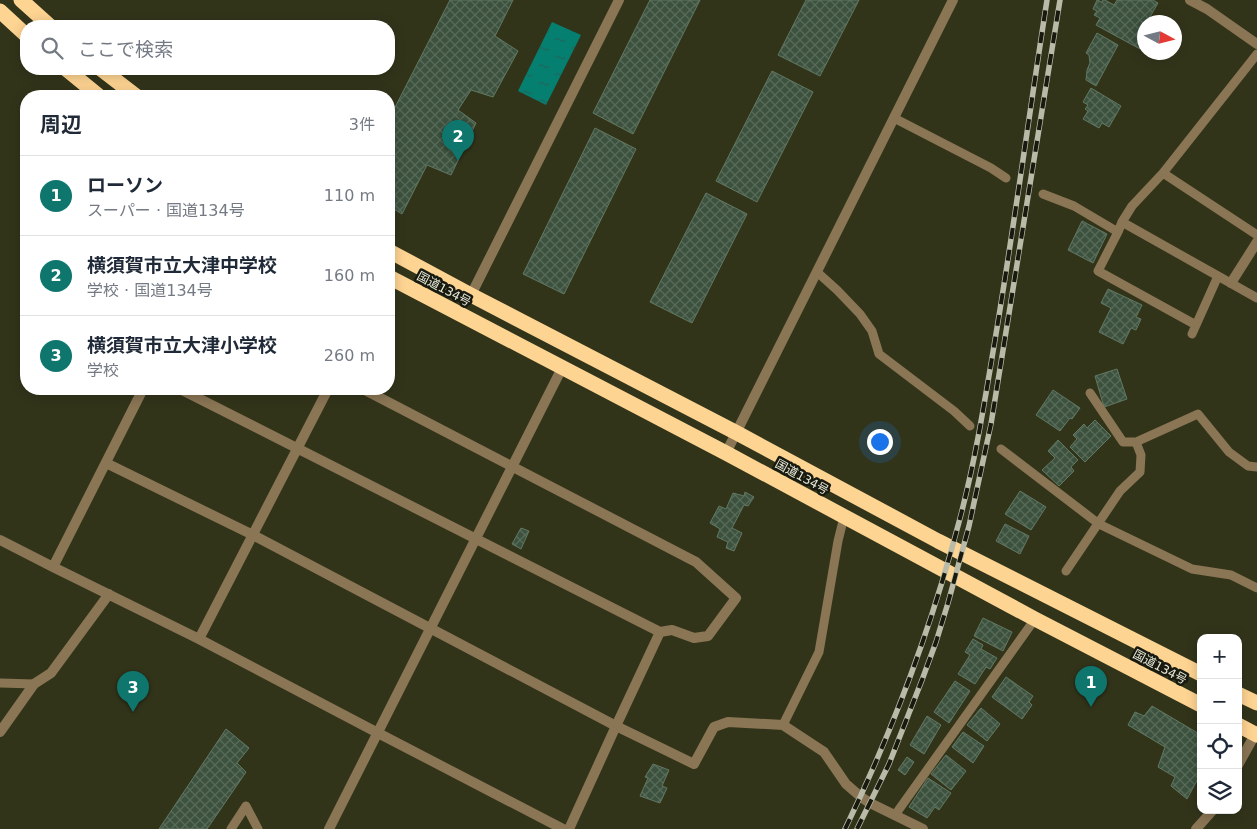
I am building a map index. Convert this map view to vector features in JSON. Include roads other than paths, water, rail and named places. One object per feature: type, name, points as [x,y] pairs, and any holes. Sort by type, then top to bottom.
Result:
[{"type":"highway","points":[[21,0],[43,20]]},
{"type":"highway","points":[[0,11],[20,29]]},
{"type":"highway","points":[[73,75],[92,90]]},
{"type":"highway","points":[[109,75],[128,90]]},
{"type":"highway","name":"国道134号","points":[[395,254],[938,541],[1197,672]]},
{"type":"highway","name":"国道134号","points":[[395,280],[726,453],[1197,704]]},
{"type":"highway","points":[[1242,696],[1257,703]]},
{"type":"highway","points":[[1242,727],[1256,733]]},
{"type":"street","points":[[471,295],[620,0]]},
{"type":"street","points":[[726,453],[953,0]]},
{"type":"street","points":[[1190,0],[1207,9],[1257,44]]},
{"type":"street","points":[[1231,283],[1257,242]]},
{"type":"street","points":[[329,829],[562,368]]},
{"type":"street","points":[[53,567],[140,395]]},
{"type":"street","points":[[192,395],[660,632],[672,630],[694,638],[708,636],[736,598],[696,562],[375,395]]},
{"type":"street","points":[[199,639],[325,395]]},
{"type":"street","points":[[106,464],[253,535],[616,726],[694,764],[714,726],[728,722],[783,725],[824,752],[846,784],[870,803],[922,829]]},
{"type":"street","points":[[0,540],[199,639],[563,829]]},
{"type":"street","points":[[0,732],[34,684],[51,673],[109,594]]},
{"type":"street","points":[[569,829],[660,632]]},
{"type":"street","points":[[1242,757],[1256,733]]},
{"type":"street","points":[[1196,829],[1209,814]]},
{"type":"lane","points":[[1218,276],[1194,330],[1098,271],[1132,206],[1162,172],[1257,54]]},
{"type":"lane","points":[[894,118],[991,168],[1006,178]]},
{"type":"lane","points":[[1162,172],[1257,235]]},
{"type":"lane","points":[[1044,194],[1074,206],[1118,232]]},
{"type":"lane","points":[[1122,222],[1257,298]]},
{"type":"lane","points":[[817,272],[860,314],[872,331],[879,354],[954,411],[970,426]]},
{"type":"lane","points":[[1090,393],[1122,442],[1136,442],[1198,414],[1229,452],[1248,466],[1257,467]]},
{"type":"lane","points":[[1066,571],[1120,491],[1140,472],[1141,455],[1136,442]]},
{"type":"lane","points":[[1001,449],[1099,524],[1192,569],[1231,574],[1257,588]]},
{"type":"lane","points":[[783,725],[819,652],[838,541],[844,517]]},
{"type":"lane","points":[[895,815],[1035,619]]},
{"type":"lane","points":[[0,683],[34,684]]},
{"type":"lane","points":[[231,829],[246,806],[258,829]]},
{"type":"water","points":[[552,22],[581,35],[546,105],[518,91]]},
{"type":"railway","points":[[845,829],[895,717],[923,640],[948,562],[971,474],[997,328],[1047,0]]},
{"type":"railway","points":[[857,829],[889,764],[922,680],[948,603],[969,526],[991,424],[1060,0]]},
{"type":"place","name":"横須賀市立大津中学校","points":[[458,161]]},
{"type":"place","name":"ローソン","points":[[1091,707]]},
{"type":"place","name":"横須賀市立大津小学校","points":[[133,712]]}]
